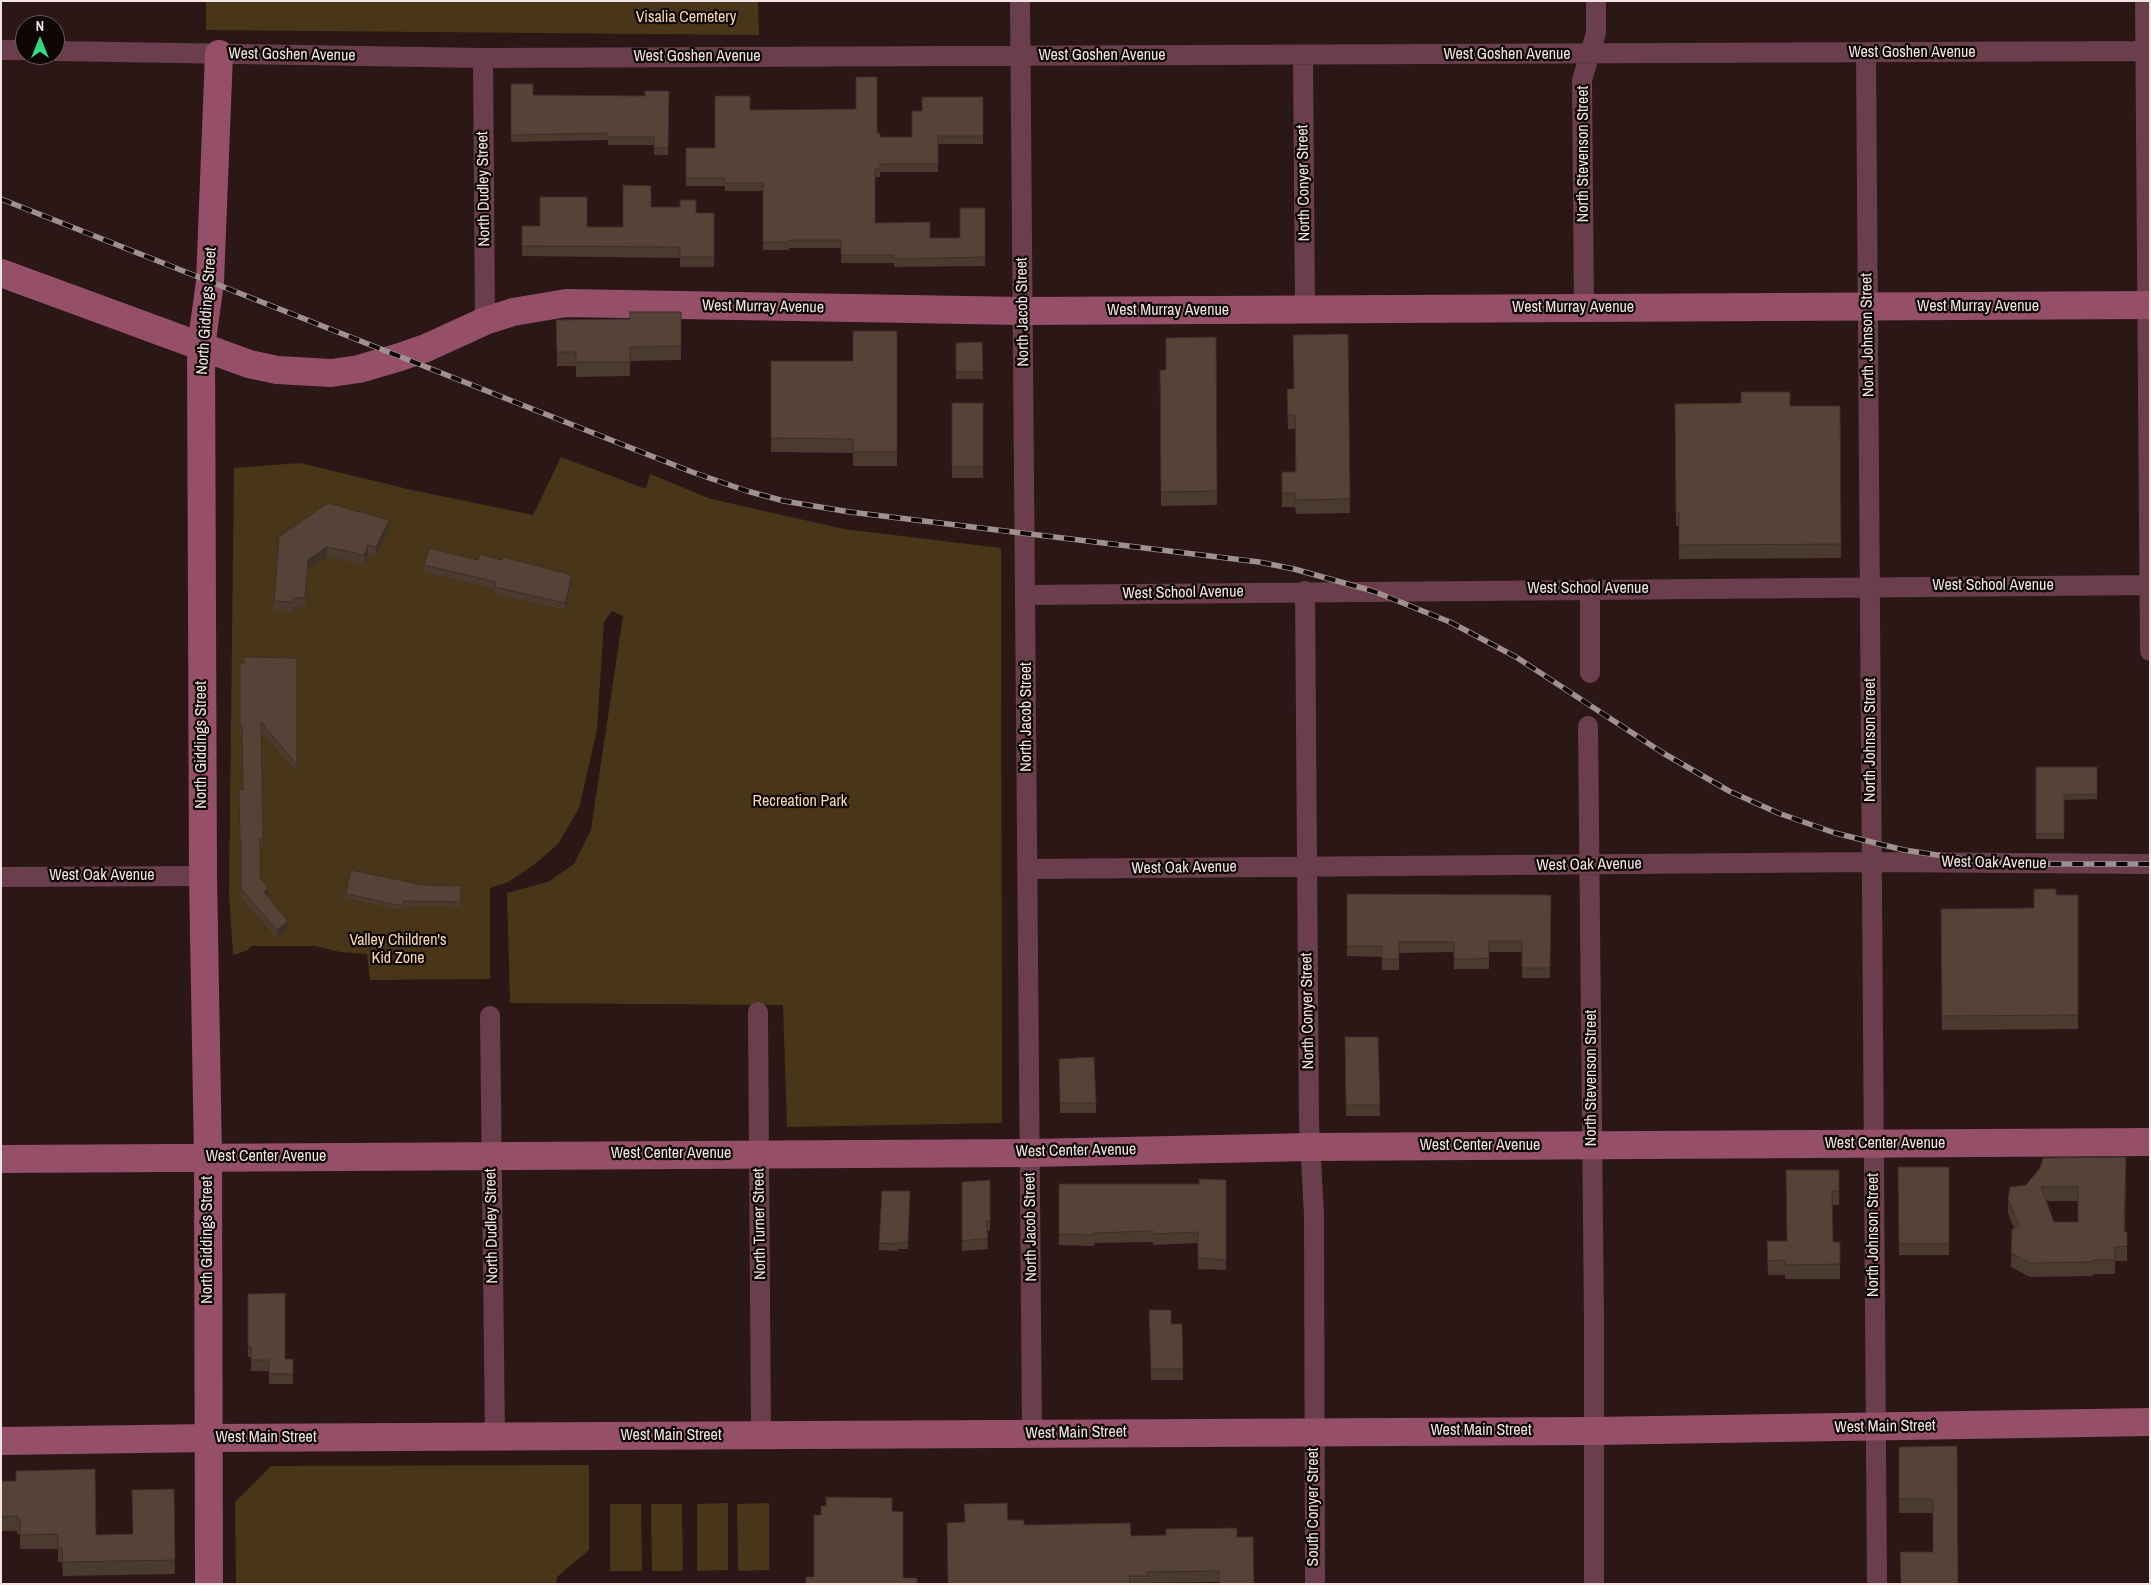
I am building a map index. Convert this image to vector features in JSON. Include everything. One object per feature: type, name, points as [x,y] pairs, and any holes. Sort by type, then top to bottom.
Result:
[{"type":"street","name":"North Jacob Street","points":[[1020,1],[1032,1433]]},
{"type":"street","name":"North Stevenson Street","points":[[1584,308],[1582,80],[1596,34],[1596,1]]},
{"type":"street","points":[[2145,1],[2148,51],[2150,651]]},
{"type":"street","points":[[1,50],[15,50]]},
{"type":"street","name":"West Goshen Avenue","points":[[65,51],[483,58],[2148,51]]},
{"type":"street","name":"North Johnson Street","points":[[1866,53],[1877,1584]]},
{"type":"street","name":"North Giddings Street","points":[[209,1584],[208,1158],[203,876],[201,347],[210,282],[220,54]]},
{"type":"street","name":"North Conyer Street","points":[[1303,56],[1305,310]]},
{"type":"street","name":"North Dudley Street","points":[[483,58],[486,321]]},
{"type":"street","points":[[1,273],[201,347]]},
{"type":"street","name":"West Murray Avenue","points":[[201,347],[249,364],[277,370],[331,372],[360,369],[426,348],[486,321],[513,312],[566,303],[1023,311],[2148,306]]},
{"type":"street","name":"West School Avenue","points":[[1026,595],[1305,591],[2149,585]]},
{"type":"street","points":[[1590,589],[1590,673]]},
{"type":"street","name":"North Conyer Street","points":[[1305,591],[1310,1147],[1314,1214],[1314,1431]]},
{"type":"street","name":"North Stevenson Street","points":[[1588,726],[1594,1584]]},
{"type":"street","name":"West Oak Avenue","points":[[1028,869],[1872,862],[2150,864]]},
{"type":"street","name":"West Oak Avenue","points":[[1,877],[203,876]]},
{"type":"street","name":"North Turner Street","points":[[758,1012],[761,1436]]},
{"type":"street","name":"North Dudley Street","points":[[490,1016],[495,1437]]},
{"type":"street","name":"West Center Avenue","points":[[1,1159],[760,1153],[1030,1153],[1310,1147],[2150,1142]]},
{"type":"street","name":"West Main Street","points":[[1,1440],[1594,1430],[2150,1422]]},
{"type":"street","name":"South Conyer Street","points":[[1314,1431],[1315,1584]]},
{"type":"green space","name":"Visalia Cemetery","points":[[206,1],[758,1],[759,35],[206,30]]},
{"type":"green space","points":[[561,457],[646,489],[650,474],[711,499],[844,529],[1001,548],[1002,1123],[787,1127],[783,1005],[510,1003],[507,893],[548,882],[574,864],[591,830],[623,616],[612,611],[604,622],[597,730],[579,808],[558,844],[535,864],[508,882],[490,888],[490,979],[370,980],[367,954],[340,952],[315,946],[251,946],[248,950],[233,955],[229,893],[234,468],[300,463],[412,490],[533,515]]},
{"type":"green space","points":[[589,1465],[589,1550],[557,1577],[556,1584],[236,1584],[235,1502],[271,1466]]},
{"type":"green space","points":[[728,1503],[728,1570],[697,1571],[697,1504]]},
{"type":"green space","points":[[769,1503],[769,1570],[738,1571],[737,1504]]},
{"type":"green space","points":[[610,1504],[641,1504],[642,1571],[610,1571]]},
{"type":"green space","points":[[651,1504],[682,1504],[683,1571],[652,1571]]},
{"type":"building","points":[[856,77],[877,77],[877,133],[880,133],[880,137],[912,137],[912,111],[922,111],[922,97],[983,97],[983,136],[938,136],[938,164],[880,164],[880,169],[875,169],[875,223],[930,222],[930,238],[960,238],[960,208],[985,208],[985,257],[894,259],[894,255],[841,255],[841,240],[763,242],[763,183],[725,183],[725,178],[686,178],[686,148],[715,148],[715,96],[750,96],[750,110],[856,109]]},
{"type":"building","points":[[511,84],[533,84],[533,95],[645,96],[645,91],[669,91],[668,148],[654,148],[654,137],[608,137],[608,133],[511,135]]},
{"type":"building","points":[[623,185],[651,186],[651,207],[680,207],[680,200],[696,200],[696,213],[714,213],[714,257],[680,257],[680,247],[522,246],[522,226],[540,226],[540,197],[587,197],[587,227],[623,227]]},
{"type":"building","points":[[630,312],[681,312],[681,346],[630,347],[630,362],[576,362],[576,352],[557,352],[556,320],[630,319]]},
{"type":"building","points":[[853,331],[897,331],[897,452],[853,452],[853,439],[771,438],[771,361],[853,361]]},
{"type":"building","points":[[1348,334],[1350,499],[1296,500],[1295,493],[1282,493],[1282,472],[1296,472],[1295,415],[1288,415],[1287,389],[1294,389],[1293,335]]},
{"type":"building","points":[[1216,337],[1217,491],[1161,492],[1160,370],[1166,370],[1166,338]]},
{"type":"building","points":[[982,342],[983,372],[956,372],[956,343]]},
{"type":"building","points":[[1741,392],[1790,392],[1790,406],[1840,406],[1841,544],[1679,545],[1679,512],[1676,512],[1675,404],[1741,403]]},
{"type":"building","points":[[952,403],[983,403],[983,467],[952,467]]},
{"type":"building","points":[[328,503],[389,520],[376,547],[368,545],[364,555],[327,547],[308,560],[305,598],[294,598],[293,602],[274,601],[279,537]]},
{"type":"building","points":[[429,548],[478,560],[480,554],[502,560],[503,557],[572,575],[565,603],[495,587],[496,582],[424,565]]},
{"type":"building","points":[[244,657],[297,658],[297,765],[261,722],[263,839],[260,839],[260,878],[269,888],[264,892],[288,921],[277,930],[241,889],[239,790],[243,790],[242,727],[240,727],[240,663],[244,663]]},
{"type":"building","points":[[2036,767],[2097,767],[2097,794],[2064,795],[2064,834],[2036,834]]},
{"type":"building","points":[[351,870],[423,885],[461,886],[461,902],[404,901],[403,906],[346,894]]},
{"type":"building","points":[[2034,889],[2056,889],[2056,895],[2078,895],[2078,1015],[1942,1016],[1941,909],[2034,908]]},
{"type":"building","points":[[1347,894],[1551,895],[1550,968],[1522,968],[1522,941],[1489,941],[1489,958],[1472,959],[1454,959],[1454,942],[1399,942],[1399,959],[1382,959],[1382,946],[1347,946]]},
{"type":"building","points":[[1345,1037],[1378,1037],[1380,1105],[1346,1105]]},
{"type":"building","points":[[1094,1057],[1096,1103],[1060,1103],[1059,1059]]},
{"type":"building","points":[[2126,1157],[2124,1232],[2127,1232],[2127,1246],[2114,1247],[2115,1260],[2030,1263],[2011,1253],[2012,1229],[2019,1226],[2008,1199],[2010,1187],[2026,1185],[2040,1168],[2043,1158]],"holes":[[[2041,1187],[2078,1187],[2078,1222],[2054,1222]]]},
{"type":"building","points":[[1898,1167],[1949,1167],[1949,1244],[1899,1244]]},
{"type":"building","points":[[1786,1170],[1839,1170],[1839,1191],[1832,1191],[1833,1242],[1840,1242],[1840,1264],[1785,1265],[1785,1260],[1768,1261],[1767,1241],[1787,1241]]},
{"type":"building","points":[[1199,1179],[1226,1180],[1226,1260],[1198,1258],[1198,1232],[1153,1234],[1153,1231],[1094,1233],[1094,1235],[1059,1234],[1059,1184],[1199,1184]]},
{"type":"building","points":[[990,1180],[990,1221],[986,1221],[988,1238],[962,1241],[962,1182]]},
{"type":"building","points":[[882,1191],[910,1191],[908,1242],[898,1242],[898,1244],[879,1243]]},
{"type":"building","points":[[285,1293],[285,1359],[293,1359],[293,1374],[269,1374],[269,1360],[251,1360],[251,1347],[248,1347],[248,1294]]},
{"type":"building","points":[[1149,1310],[1171,1310],[1171,1324],[1182,1324],[1183,1369],[1151,1369]]},
{"type":"building","points":[[1957,1446],[1958,1584],[1901,1584],[1900,1552],[1933,1552],[1933,1499],[1899,1499],[1899,1447]]},
{"type":"building","points":[[95,1469],[96,1535],[133,1534],[132,1490],[174,1489],[175,1560],[63,1562],[62,1548],[58,1548],[58,1534],[20,1535],[20,1519],[17,1519],[17,1516],[1,1517],[1,1481],[16,1481],[16,1471]]},
{"type":"building","points":[[826,1497],[892,1498],[892,1511],[903,1512],[903,1578],[917,1578],[917,1584],[806,1584],[806,1577],[814,1577],[814,1515],[821,1515],[821,1506],[826,1506]]},
{"type":"building","points":[[1007,1503],[1008,1520],[1024,1520],[1024,1525],[1130,1523],[1131,1536],[1166,1535],[1166,1529],[1237,1528],[1237,1537],[1253,1537],[1254,1584],[1219,1584],[1219,1571],[1147,1572],[1148,1576],[1129,1576],[1130,1584],[948,1584],[947,1523],[965,1522],[964,1504]]},
{"type":"railway","points":[[1,199],[692,472],[747,491],[784,501],[850,512],[1259,562],[1294,569],[1373,591],[1450,622],[1516,657],[1663,753],[1729,791],[1778,813],[1835,833],[1904,850],[1970,860],[2025,864],[2150,864]]},
{"type":"park label","name":"Recreation Park","points":[[800,802]]},
{"type":"park label","name":"Valley Children's Kid Zone","points":[[398,950]]}]
